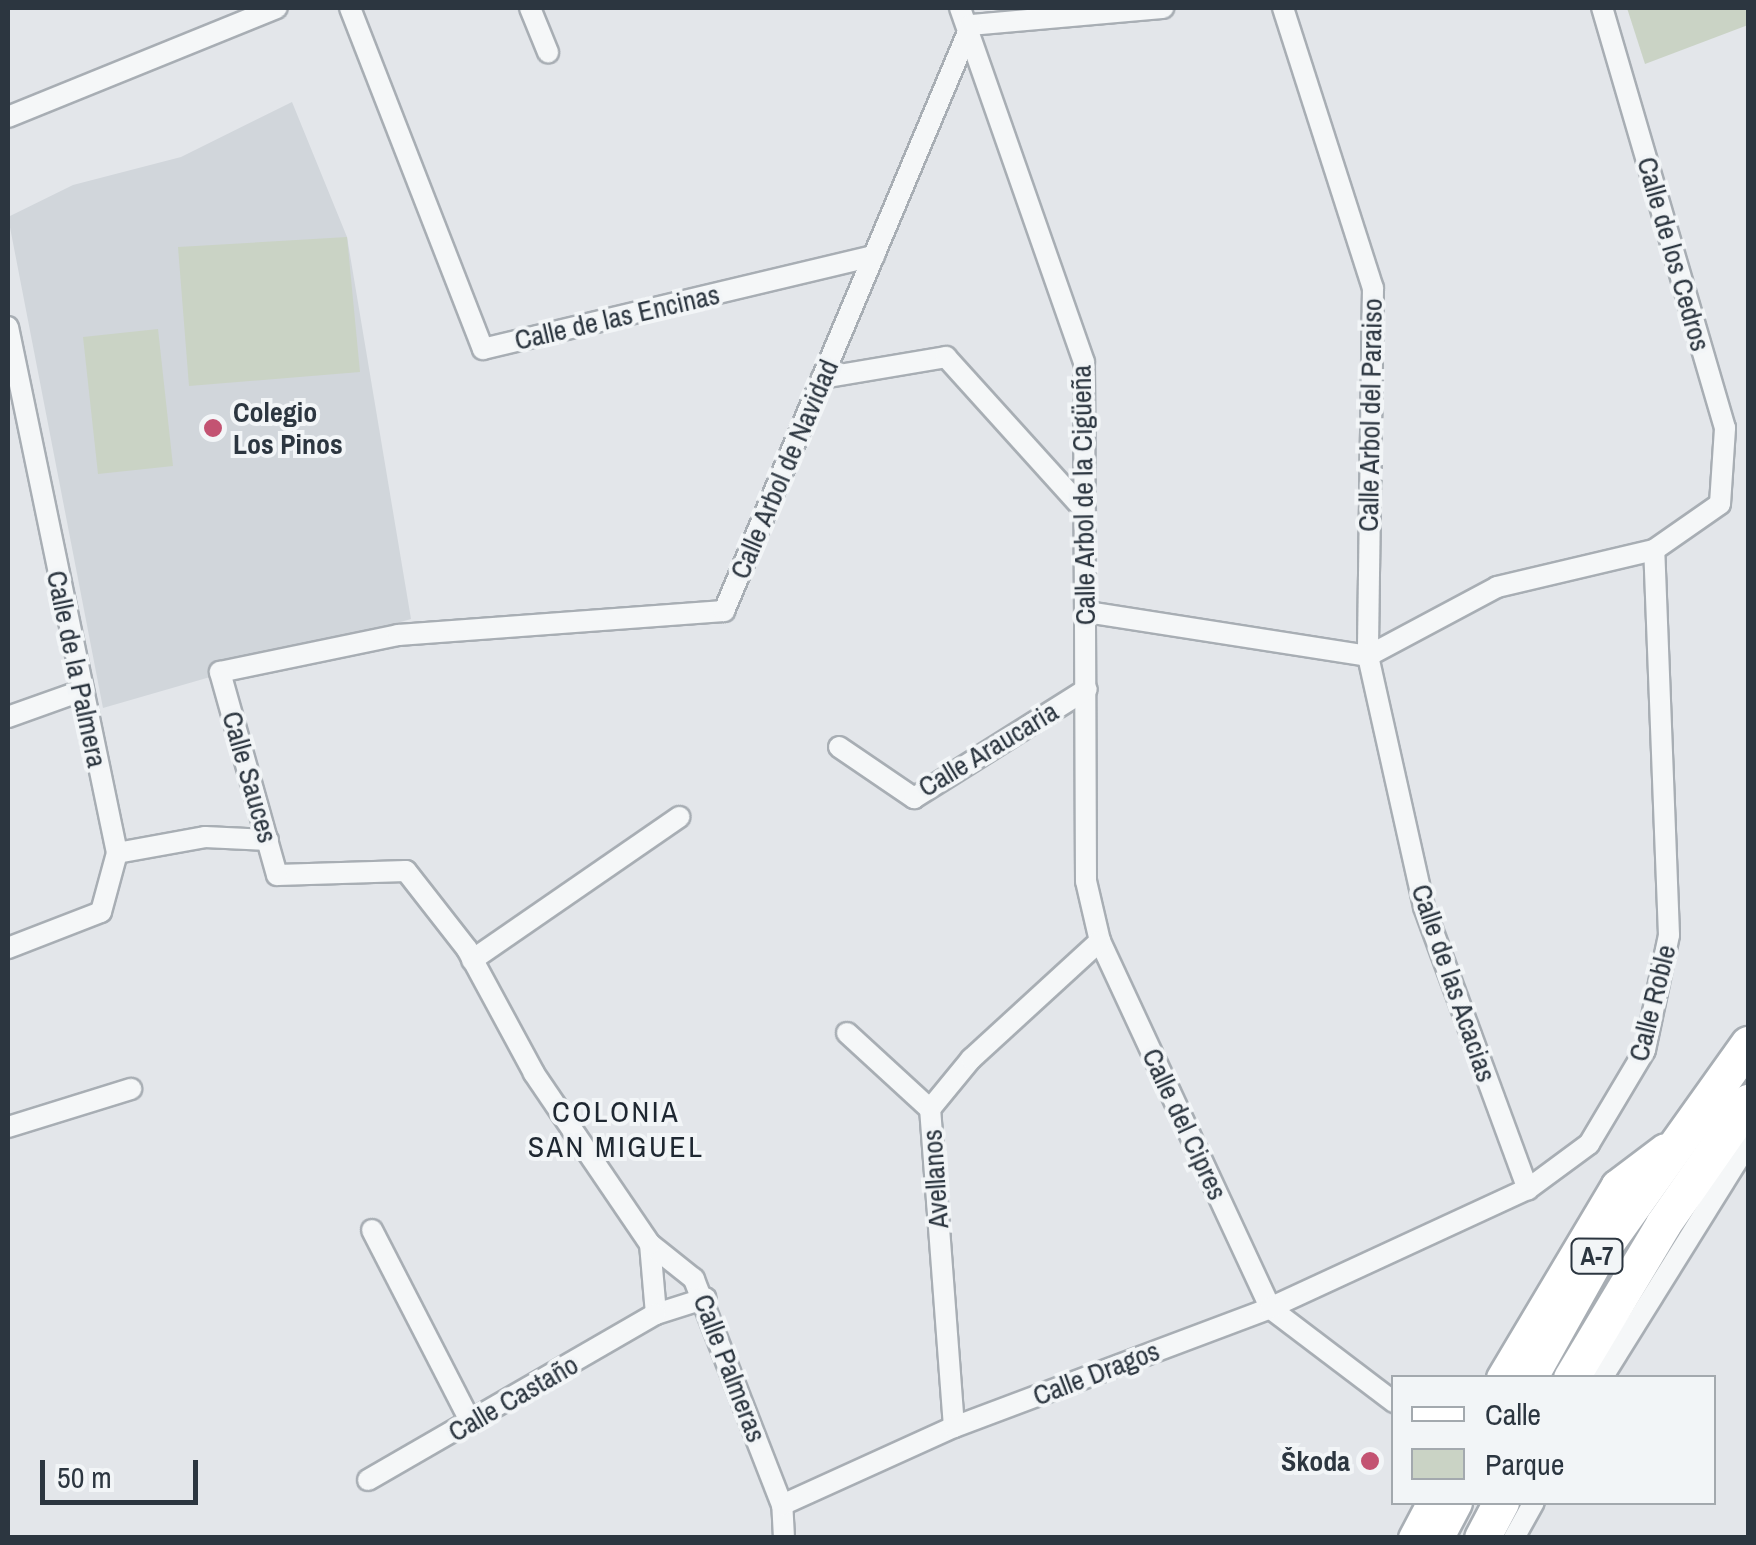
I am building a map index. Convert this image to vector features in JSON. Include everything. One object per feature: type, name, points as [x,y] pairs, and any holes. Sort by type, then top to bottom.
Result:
[{"type":"highway","name":"A-7","points":[[1531,1375],[1674,1140],[1748,1044]]},
{"type":"highway","name":"A-7","points":[[1574,1375],[1663,1224],[1748,1102]]},
{"type":"highway","points":[[1436,1538],[1452,1505]]},
{"type":"highway","points":[[1454,1538],[1470,1505]]},
{"type":"highway","points":[[1482,1538],[1499,1505]]},
{"type":"street","points":[[8,118],[278,8]]},
{"type":"street","name":"Calle de las Encinas","points":[[350,8],[483,349],[874,256]]},
{"type":"street","points":[[530,8],[548,52]]},
{"type":"street","points":[[965,16],[1162,8]]},
{"type":"street","name":"Calle Arbol del Paraiso","points":[[1284,8],[1373,288],[1368,656]]},
{"type":"street","name":"Calle de los Cedros","points":[[1602,8],[1725,428],[1720,504],[1654,550]]},
{"type":"street","name":"Calle Arbol de Navidad","points":[[220,672],[398,634],[724,611],[874,256],[965,16]]},
{"type":"street","name":"Calle Arbol de la Cigüeña","points":[[965,16],[1084,362],[1086,881],[1100,941]]},
{"type":"street","name":"Calle de la Palmera","points":[[8,326],[80,691],[117,853],[101,912],[8,948]]},
{"type":"street","points":[[822,378],[946,357],[1085,512]]},
{"type":"street","points":[[1086,612],[1368,656],[1497,587],[1654,550]]},
{"type":"street","name":"Calle Roble","points":[[1270,1308],[1528,1189],[1589,1144],[1621,1102],[1645,1050],[1669,935],[1654,550]]},
{"type":"street","name":"Calle de las Acacias","points":[[1368,656],[1424,907],[1528,1189]]},
{"type":"street","name":"Calle Sauces","points":[[220,672],[278,875],[406,871]]},
{"type":"street","name":"Calle Araucaria","points":[[839,746],[914,798],[1087,689]]},
{"type":"street","points":[[8,717],[80,691]]},
{"type":"street","points":[[472,960],[679,817]]},
{"type":"street","points":[[117,853],[205,838],[268,840]]},
{"type":"street","name":"Calle Palmeras","points":[[406,871],[472,960],[534,1073],[650,1244],[706,1298],[782,1504],[784,1538]]},
{"type":"street","name":"Avellanos","points":[[954,1428],[930,1109],[970,1059],[1100,941]]},
{"type":"street","name":"Calle del Cipres","points":[[1100,941],[1270,1308]]},
{"type":"street","points":[[847,1033],[930,1109]]},
{"type":"street","points":[[8,1127],[132,1089]]},
{"type":"street","points":[[1503,1375],[1616,1185],[1674,1140]]},
{"type":"street","points":[[1604,1375],[1748,1142]]},
{"type":"street","points":[[372,1230],[471,1423]]},
{"type":"street","points":[[650,1244],[656,1314]]},
{"type":"street","name":"Calle Castaño","points":[[368,1480],[656,1314],[706,1298]]},
{"type":"street","points":[[1270,1308],[1391,1400]]},
{"type":"street","name":"Calle Dragos","points":[[782,1504],[954,1428],[1270,1308]]},
{"type":"street","points":[[1413,1538],[1430,1505]]},
{"type":"street","points":[[1514,1538],[1532,1505]]},
{"type":"shaded area","name":"Colegio Los Pinos","points":[[292,102],[347,237],[411,619],[103,708],[8,217],[73,185],[181,157]]},
{"type":"green space","points":[[1627,8],[1748,8],[1748,25],[1645,64]]},
{"type":"green space","points":[[347,237],[360,372],[189,386],[178,247]]},
{"type":"green space","points":[[158,329],[173,466],[98,474],[83,337]]},
{"type":"place","name":"Colegio Los Pinos","points":[[213,428]]},
{"type":"place","name":"Škoda","points":[[1370,1461]]},
{"type":"district","name":"COLONIA SAN MIGUEL","points":[[616,1128]]}]
